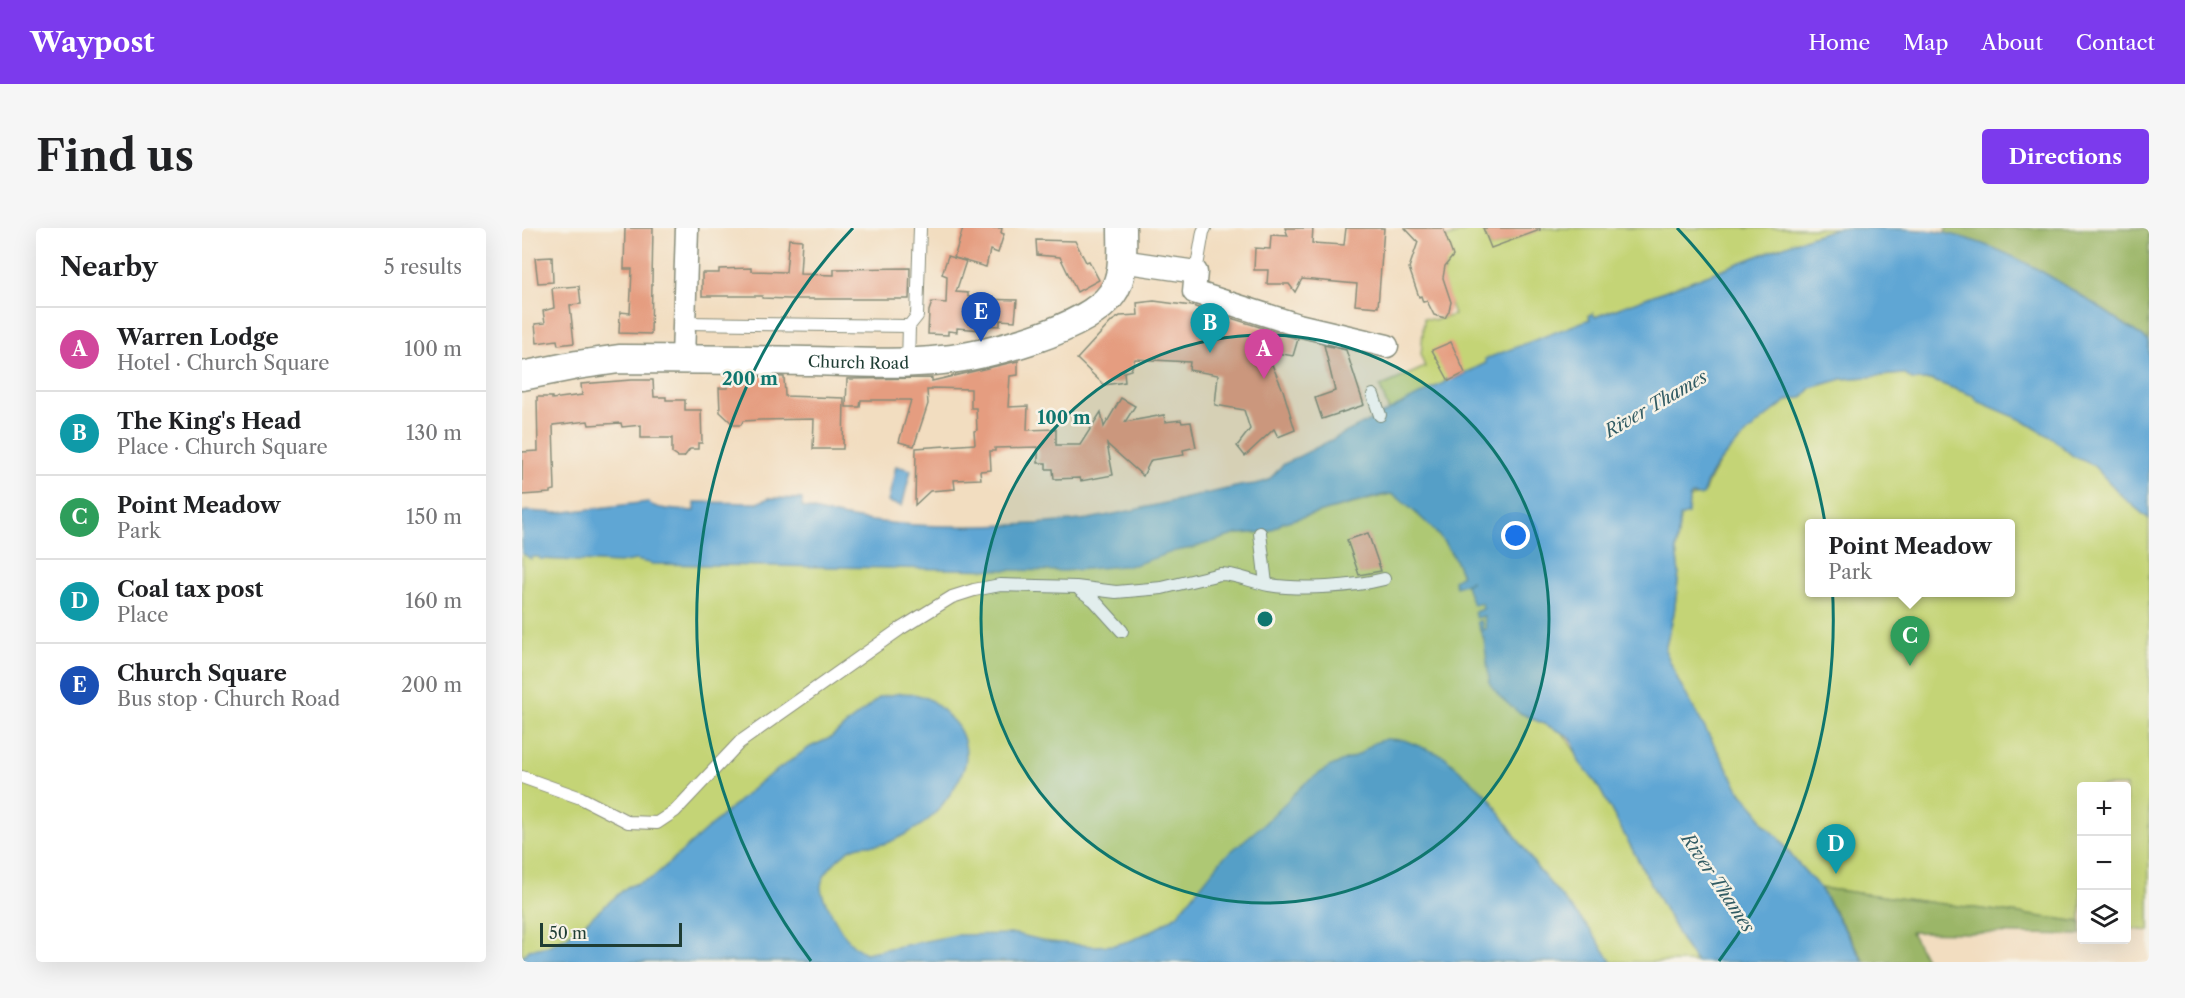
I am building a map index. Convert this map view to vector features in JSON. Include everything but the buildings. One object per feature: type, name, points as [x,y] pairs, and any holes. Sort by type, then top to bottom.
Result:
[{"type":"street","points":[[683,359],[687,228]]},
{"type":"street","name":"Church Road","points":[[522,376],[619,359],[908,363],[970,356],[1033,339],[1065,327],[1091,314],[1105,303],[1114,291],[1120,276],[1122,228]]},
{"type":"street","points":[[1121,261],[1196,272],[1194,292],[1298,325],[1387,346]]},
{"type":"lane","points":[[908,363],[909,326],[917,316],[920,228]]},
{"type":"lane","points":[[1196,272],[1205,228]]},
{"type":"lane","points":[[685,323],[909,326]]},
{"type":"lane","points":[[1373,395],[1380,415]]},
{"type":"lane","points":[[1260,532],[1266,584]]},
{"type":"lane","points":[[522,777],[581,798],[628,822],[657,823],[675,811],[740,742],[900,629],[952,597],[974,590],[1000,585],[1076,587],[1116,592],[1162,588],[1220,574],[1229,574],[1266,584],[1318,587],[1360,585],[1384,579]]},
{"type":"lane","points":[[1076,587],[1094,600],[1122,632]]},
{"type":"green space","points":[[1473,228],[1483,228],[1491,248],[1544,228],[1842,228],[1795,242],[1595,317],[1589,315],[1590,319],[1486,363],[1389,411],[1380,387],[1425,367],[1421,356],[1424,318],[1436,320],[1454,315],[1442,277],[1445,270],[1446,238]]},
{"type":"green space","points":[[1946,228],[2149,228],[2149,341],[2090,301],[2028,264],[1985,245],[1945,233]]},
{"type":"green space","points":[[1904,374],[1912,380],[1931,380],[1974,396],[2022,420],[2053,439],[2073,456],[2093,465],[2124,498],[2149,519],[2149,931],[2131,929],[2131,782],[2077,782],[2077,921],[1820,888],[1778,837],[1763,823],[1757,810],[1740,791],[1679,682],[1665,650],[1674,613],[1679,573],[1676,550],[1680,517],[1688,513],[1689,498],[1704,494],[1717,467],[1737,442],[1785,402],[1802,398],[1811,388],[1842,379]]},
{"type":"green space","points":[[1391,494],[1426,522],[1451,552],[1462,576],[1473,582],[1467,585],[1482,603],[1484,609],[1475,612],[1476,617],[1484,616],[1487,629],[1483,630],[1481,621],[1477,622],[1484,639],[1490,684],[1563,733],[1597,784],[1683,943],[1696,962],[522,962],[522,544],[1175,551],[1237,534],[1268,532],[1284,522]]},
{"type":"green space","points":[[1820,888],[2077,921],[2077,935],[1911,932],[1927,962],[1865,962]]},
{"type":"water","name":"River Thames","points":[[1842,228],[1934,231],[1992,247],[2047,274],[2149,341],[2149,519],[2124,498],[2093,465],[2073,456],[2053,439],[2022,420],[1977,401],[1974,396],[1931,380],[1912,380],[1904,374],[1842,379],[1811,388],[1802,398],[1785,402],[1750,431],[1724,457],[1713,470],[1706,483],[1704,494],[1692,495],[1689,498],[1688,514],[1680,517],[1676,550],[1679,573],[1674,613],[1665,650],[1679,682],[1740,791],[1757,810],[1763,823],[1778,837],[1820,888],[1864,962],[1696,962],[1683,943],[1597,784],[1579,762],[1572,740],[1563,733],[1518,712],[1500,697],[1490,684],[1484,639],[1477,622],[1481,620],[1483,630],[1486,629],[1484,616],[1476,618],[1474,612],[1483,609],[1482,603],[1473,605],[1466,585],[1472,581],[1456,587],[1454,580],[1462,575],[1451,552],[1426,522],[1391,494],[1284,522],[1268,532],[1237,534],[1134,565],[1064,571],[653,564],[636,560],[619,563],[540,559],[539,557],[531,559],[522,553],[522,512],[527,511],[558,513],[647,502],[664,509],[695,511],[695,502],[757,503],[769,498],[802,499],[802,507],[870,521],[937,526],[983,526],[1088,519],[1258,484],[1274,475],[1282,465],[1453,377],[1454,379],[1486,363],[1485,359],[1590,319],[1589,315],[1593,313],[1595,317],[1795,242]]},
{"type":"water","points":[[896,466],[911,470],[902,506],[888,502]]},
{"type":"water","points":[[901,693],[925,697],[942,709],[960,731],[966,759],[955,786],[928,820],[887,843],[851,849],[834,863],[825,875],[821,887],[826,903],[845,936],[865,953],[956,935],[1016,934],[1050,942],[1093,946],[1115,945],[1132,940],[1177,915],[1223,858],[1265,823],[1305,783],[1329,767],[1358,755],[1374,743],[1386,739],[1404,740],[1444,756],[1489,797],[1538,869],[1591,931],[1612,962],[522,962],[522,957],[529,950],[548,946],[565,938],[627,887],[652,878],[760,782],[810,747],[830,738],[880,697]]},
{"type":"place","name":"Church Square","points":[[981,342]]},
{"type":"place","name":"The King's Head","points":[[1210,353]]},
{"type":"place","name":"Warren Lodge","points":[[1264,379]]},
{"type":"place","name":"Point Meadow","points":[[1910,666]]},
{"type":"place","name":"Coal tax post","points":[[1836,874]]}]
